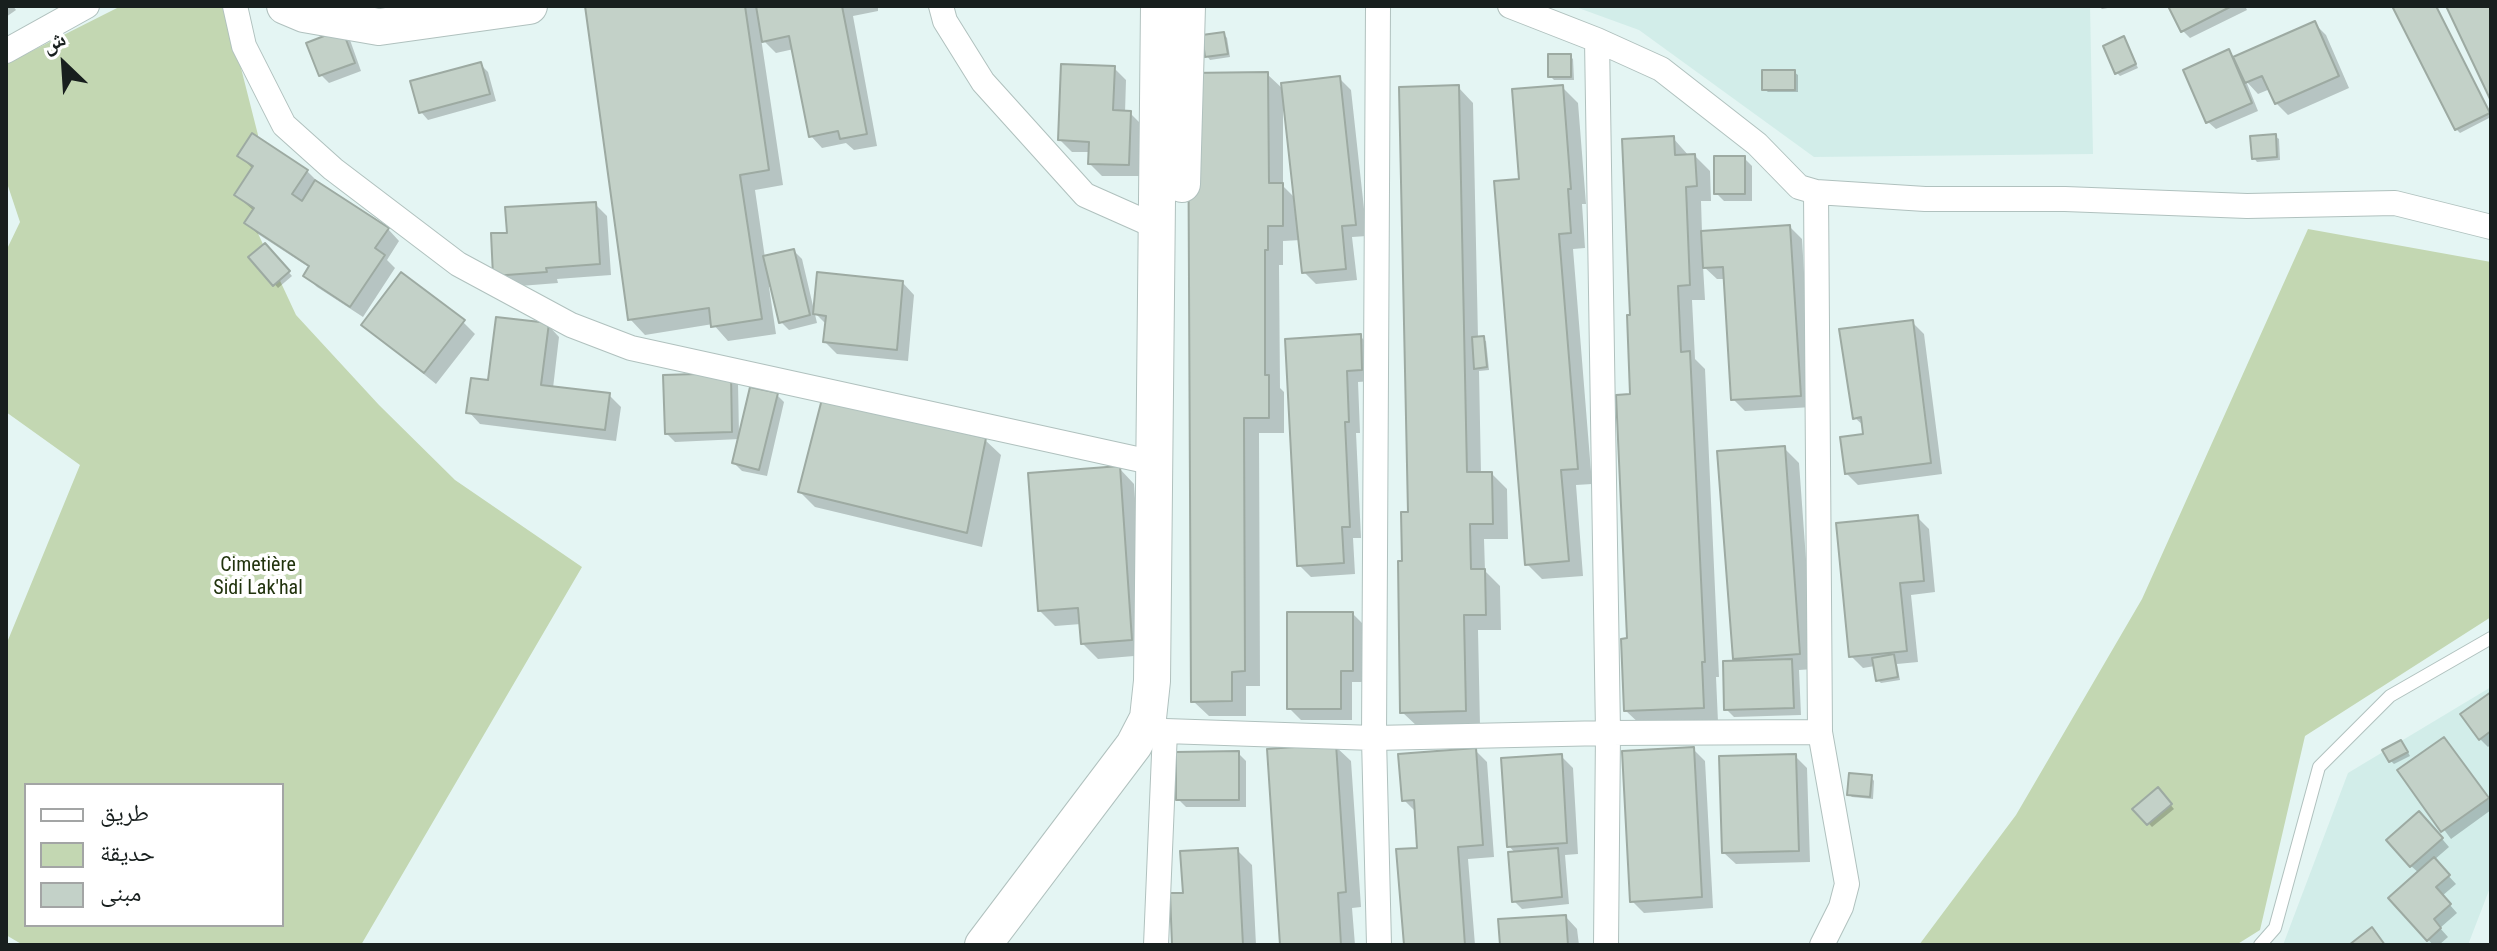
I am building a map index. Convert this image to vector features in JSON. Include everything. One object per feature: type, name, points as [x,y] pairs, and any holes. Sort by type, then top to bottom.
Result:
[{"type":"main road","points":[[285,6],[304,14],[379,27],[529,6]]},
{"type":"main road","points":[[983,945],[1117,768],[1148,718],[1152,681],[1159,6]]},
{"type":"main road","points":[[1013,945],[1165,731],[1187,6]]},
{"type":"street","points":[[6,51],[87,6]]},
{"type":"street","points":[[235,6],[244,46],[284,125],[333,169],[458,264],[571,325],[631,348],[1155,463]]},
{"type":"street","points":[[941,6],[945,21],[983,82],[1085,195],[1157,227]]},
{"type":"street","points":[[1378,6],[1374,738],[1379,945]]},
{"type":"street","points":[[1510,6],[1661,69],[1757,144],[1799,187],[1816,192],[1925,199],[2065,199],[2247,206],[2395,203],[2491,227]]},
{"type":"street","points":[[1597,40],[1608,733],[1606,945]]},
{"type":"street","points":[[1816,192],[1820,732],[1847,884],[1841,907],[1822,945]]},
{"type":"street","points":[[1156,945],[1165,731],[1374,738],[1820,732]]},
{"type":"lane","points":[[2260,945],[2275,928],[2319,767],[2390,696],[2491,638]]},
{"type":"shaded area","points":[[1573,6],[2090,6],[2093,154],[1814,157],[1639,30]]},
{"type":"shaded area","points":[[2491,687],[2491,885],[2468,945],[2283,945],[2348,773]]},
{"type":"green space","name":"Cimetière Sidi Lak'hal","points":[[121,6],[223,6],[258,135],[255,227],[296,315],[379,405],[455,480],[582,567],[361,945],[23,945],[6,935],[6,645],[80,465],[6,412],[6,251],[20,222],[6,180],[6,64]]},
{"type":"green space","points":[[2308,229],[2491,262],[2491,617],[2305,736],[2260,930],[2236,945],[1919,945],[2016,815],[2142,599]]},
{"type":"building","points":[[585,6],[745,6],[769,170],[740,175],[762,319],[711,327],[709,308],[628,320]]},
{"type":"building","points":[[756,6],[842,6],[867,134],[840,139],[838,131],[809,137],[789,36],[762,42]]},
{"type":"building","points":[[2168,6],[2232,6],[2181,32]]},
{"type":"building","points":[[2392,6],[2436,6],[2490,113],[2455,130]]},
{"type":"building","points":[[2446,6],[2491,6],[2491,101]]},
{"type":"building","points":[[2315,21],[2339,76],[2275,104],[2262,76],[2245,83],[2233,57]]},
{"type":"building","points":[[342,29],[355,63],[319,76],[306,43]]},
{"type":"building","points":[[1224,32],[1228,54],[1205,57],[1202,35]]},
{"type":"building","points":[[2124,36],[2136,64],[2115,74],[2103,46]]},
{"type":"building","points":[[2229,49],[2252,103],[2206,123],[2183,70]]},
{"type":"building","points":[[1548,54],[1571,54],[1571,77],[1548,77]]},
{"type":"building","points":[[481,62],[490,94],[419,113],[410,81]]},
{"type":"building","points":[[1061,64],[1115,66],[1113,110],[1131,111],[1129,165],[1088,164],[1089,142],[1058,140]]},
{"type":"building","points":[[1762,70],[1795,70],[1795,90],[1762,90]]},
{"type":"building","points":[[1268,72],[1269,183],[1283,183],[1283,226],[1268,226],[1268,250],[1265,250],[1265,375],[1269,375],[1269,418],[1244,418],[1245,671],[1232,672],[1232,701],[1191,702],[1188,73]]},
{"type":"building","points":[[1340,76],[1356,225],[1342,226],[1346,269],[1302,273],[1281,83]]},
{"type":"building","points":[[1459,85],[1467,472],[1492,472],[1493,524],[1470,524],[1471,569],[1485,569],[1486,615],[1464,615],[1466,711],[1400,713],[1398,561],[1402,561],[1401,512],[1408,512],[1399,87]]},
{"type":"building","points":[[1563,85],[1571,233],[1559,234],[1578,469],[1561,470],[1569,561],[1525,565],[1494,181],[1519,179],[1512,89]]},
{"type":"building","points":[[252,133],[308,170],[292,194],[302,201],[315,180],[389,228],[375,248],[385,255],[350,307],[303,276],[309,266],[244,223],[254,208],[234,195],[253,166],[237,156]]},
{"type":"building","points":[[2276,134],[2277,157],[2252,159],[2250,136]]},
{"type":"building","points":[[1674,136],[1675,155],[1695,154],[1697,186],[1686,187],[1690,285],[1678,286],[1681,352],[1690,351],[1705,662],[1702,662],[1704,708],[1624,711],[1621,639],[1627,638],[1616,395],[1630,394],[1627,315],[1630,315],[1622,139]]},
{"type":"building","points":[[1714,156],[1745,156],[1745,194],[1714,194]]},
{"type":"building","points":[[596,202],[600,264],[493,276],[491,233],[507,233],[505,207]]},
{"type":"building","points":[[1790,225],[1801,396],[1731,400],[1723,267],[1703,268],[1701,231]]},
{"type":"building","points":[[265,243],[290,271],[273,286],[248,257]]},
{"type":"building","points":[[794,249],[810,315],[779,323],[763,256]]},
{"type":"building","points":[[401,272],[465,320],[424,373],[361,325]]},
{"type":"building","points":[[817,272],[903,281],[897,350],[823,342],[826,316],[813,314]]},
{"type":"building","points":[[496,317],[549,323],[541,385],[610,393],[605,430],[466,413],[471,378],[488,380]]},
{"type":"building","points":[[1913,320],[1931,463],[1845,474],[1840,437],[1863,434],[1861,417],[1853,419],[1839,329]]},
{"type":"building","points":[[1361,334],[1362,370],[1347,371],[1349,422],[1345,422],[1350,527],[1342,527],[1344,563],[1297,566],[1285,339]]},
{"type":"building","points":[[1484,336],[1487,367],[1474,369],[1472,337]]},
{"type":"building","points":[[731,373],[732,432],[665,434],[663,375]]},
{"type":"building","points":[[750,387],[778,393],[759,470],[732,463]]},
{"type":"building","points":[[822,399],[986,438],[967,533],[798,492]]},
{"type":"building","points":[[1785,446],[1800,654],[1733,659],[1717,451]]},
{"type":"building","points":[[1120,466],[1132,640],[1081,644],[1078,608],[1038,611],[1028,473]]},
{"type":"building","points":[[1918,515],[1924,581],[1900,583],[1907,651],[1849,657],[1836,523]]},
{"type":"building","points":[[1287,612],[1353,612],[1353,671],[1341,671],[1341,709],[1287,709]]},
{"type":"building","points":[[1894,654],[1898,677],[1876,681],[1872,658]]},
{"type":"building","points":[[1792,659],[1794,708],[1724,710],[1723,661]]},
{"type":"building","points":[[2491,692],[2491,731],[2479,740],[2460,714]]},
{"type":"building","points":[[2444,737],[2489,798],[2441,832],[2397,770]]},
{"type":"building","points":[[2401,740],[2408,752],[2389,762],[2382,750]]},
{"type":"building","points":[[1336,744],[1346,892],[1338,893],[1341,945],[1280,945],[1267,749]]},
{"type":"building","points":[[1694,747],[1702,897],[1630,902],[1622,751]]},
{"type":"building","points":[[1476,748],[1483,845],[1458,847],[1465,945],[1404,945],[1396,849],[1417,848],[1414,800],[1402,801],[1398,754]]},
{"type":"building","points":[[1239,751],[1239,800],[1176,800],[1176,752]]},
{"type":"building","points":[[1562,754],[1567,843],[1507,847],[1501,758]]},
{"type":"building","points":[[1796,754],[1799,851],[1722,853],[1719,756]]},
{"type":"building","points":[[1849,773],[1872,775],[1870,797],[1847,795]]},
{"type":"building","points":[[2158,787],[2172,804],[2147,825],[2132,809]]},
{"type":"building","points":[[2419,811],[2443,838],[2410,867],[2386,840]]},
{"type":"building","points":[[1238,848],[1243,945],[1172,945],[1170,893],[1183,893],[1180,851]]},
{"type":"building","points":[[1558,848],[1562,897],[1512,902],[1508,852]]},
{"type":"building","points":[[2434,857],[2450,875],[2436,887],[2451,904],[2434,919],[2441,928],[2427,941],[2388,898]]},
{"type":"building","points":[[1566,915],[1568,945],[1500,945],[1498,919]]},
{"type":"building","points":[[2372,927],[2385,945],[2349,945]]}]
